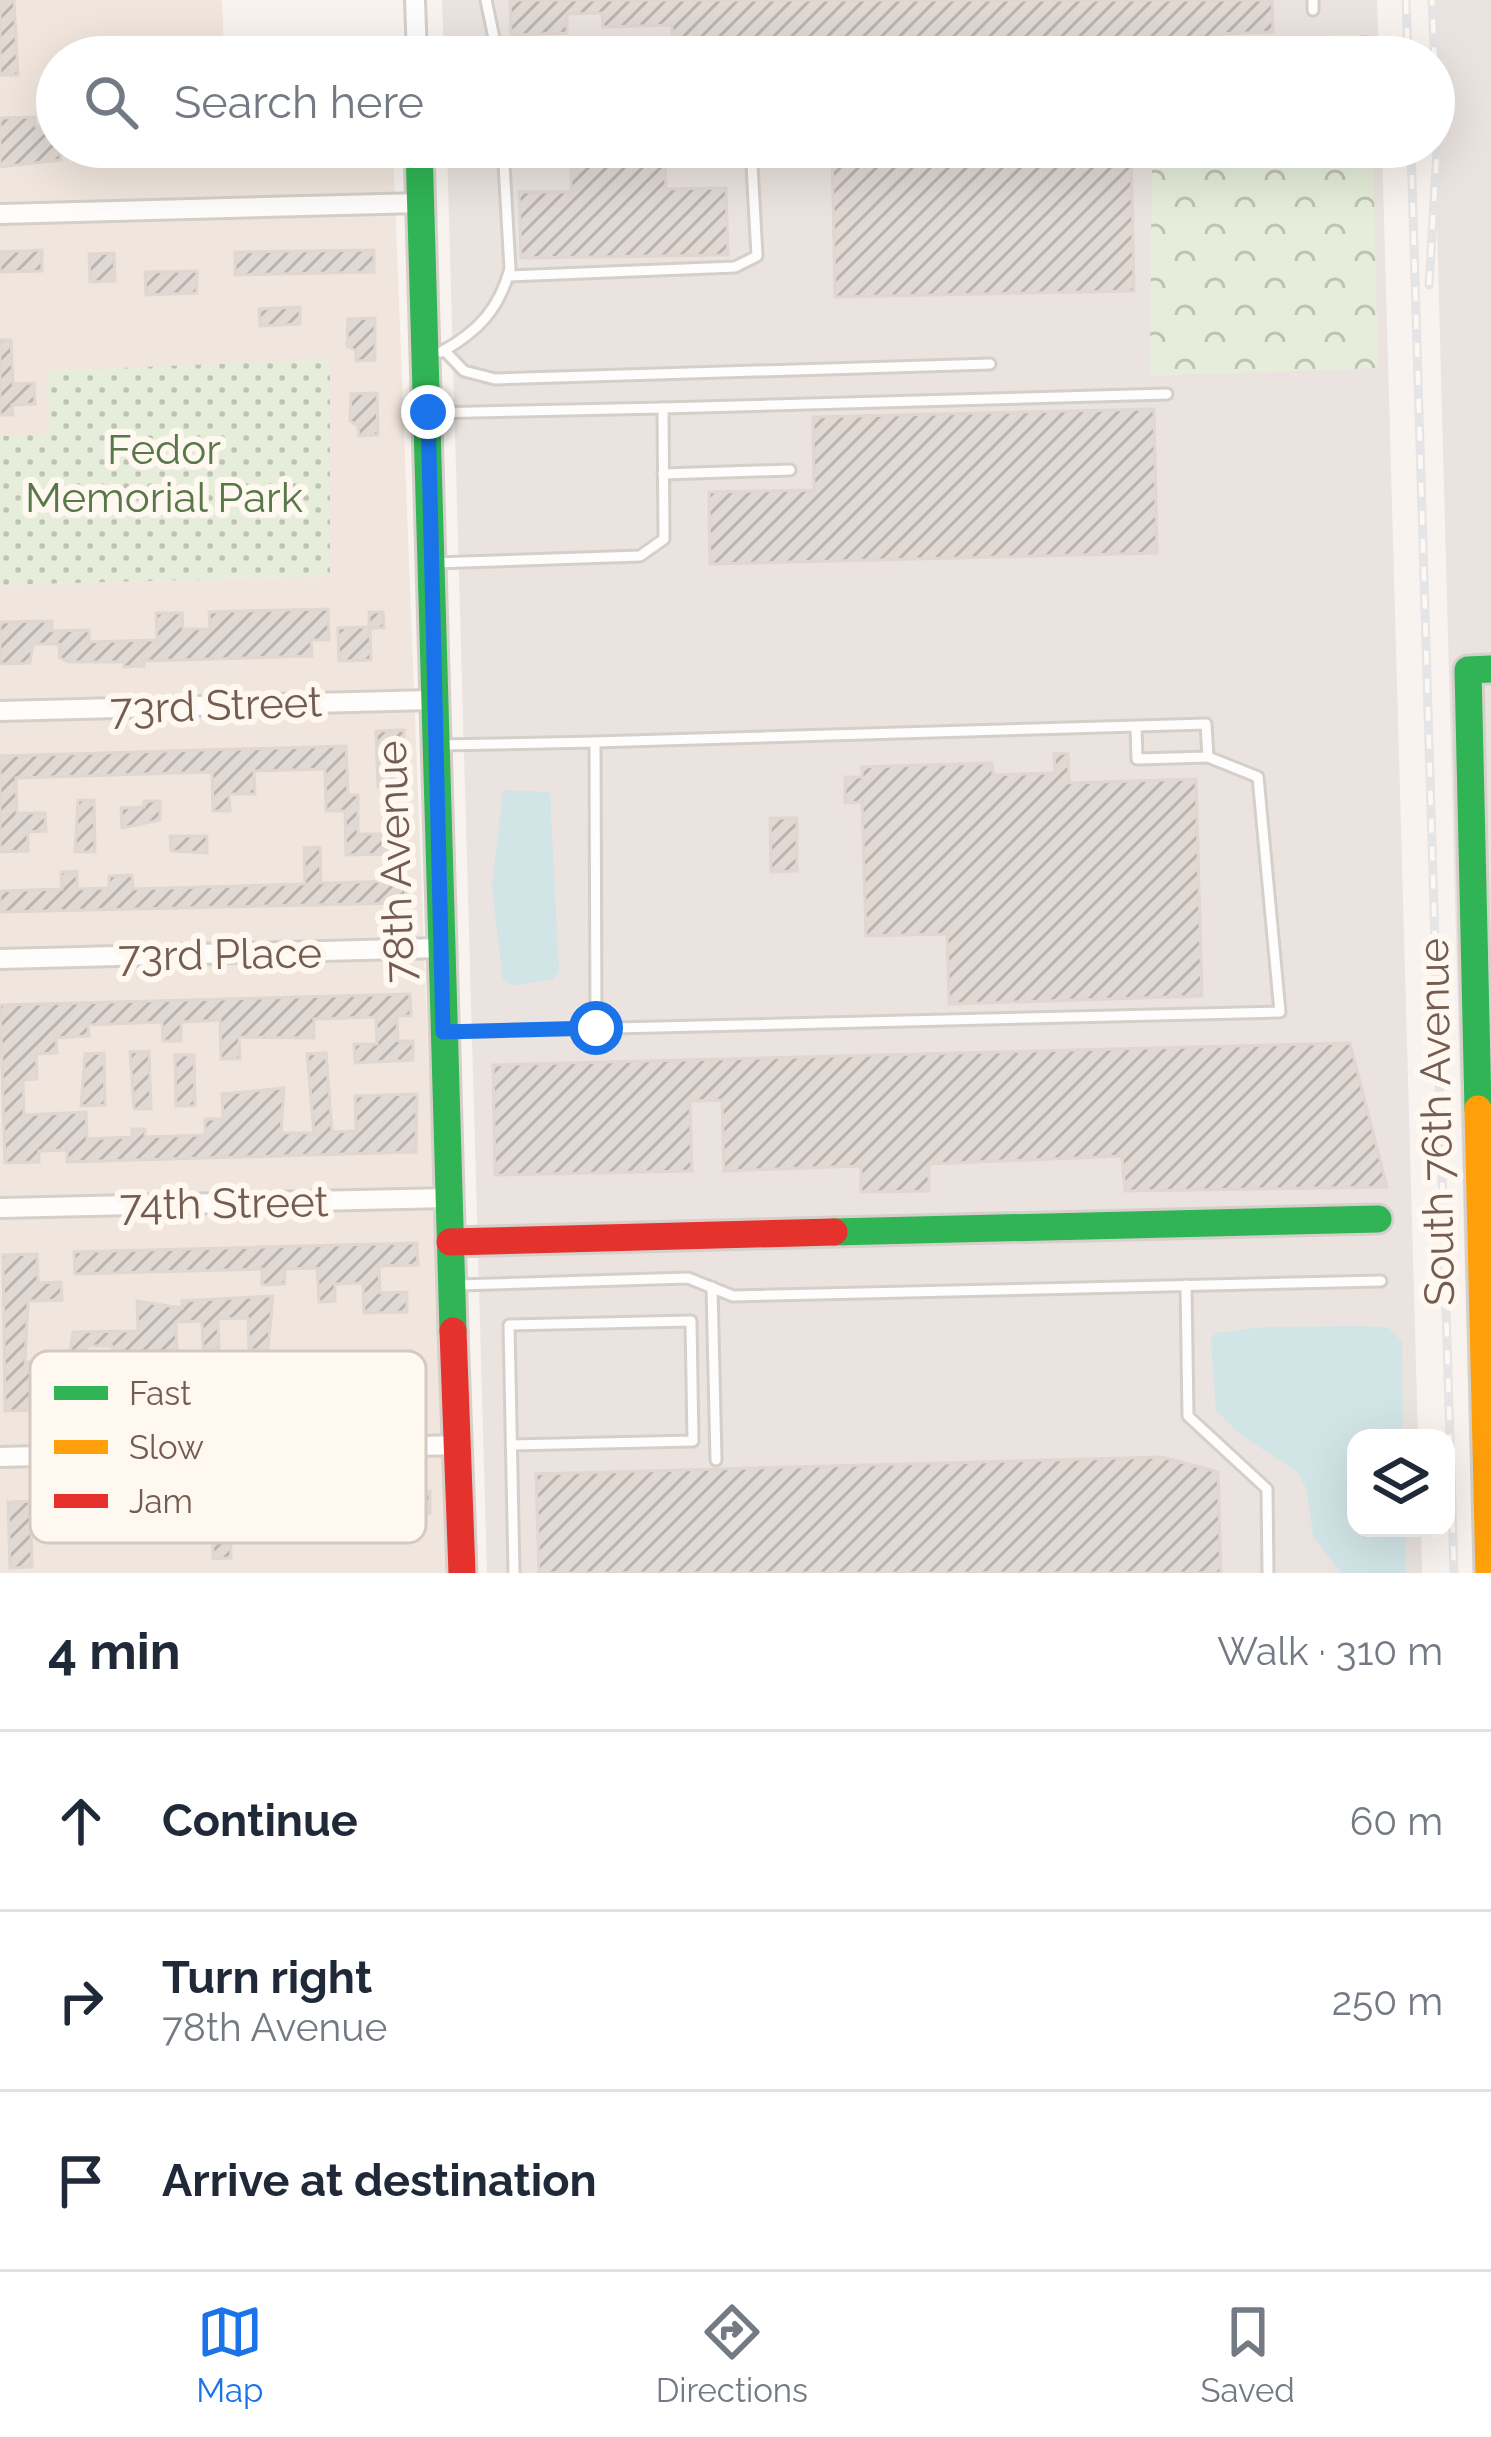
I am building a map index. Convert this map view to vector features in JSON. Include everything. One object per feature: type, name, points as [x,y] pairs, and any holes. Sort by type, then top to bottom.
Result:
[{"type":"street","points":[[415,0],[416,36]]},
{"type":"street","name":"78th Avenue","points":[[420,168],[435,355],[428,412],[431,700],[462,1573]]},
{"type":"street","points":[[0,214],[421,202]]},
{"type":"street","name":"South 76th Avenue","points":[[1479,670],[1489,1573]]},
{"type":"street","name":"73rd Street","points":[[0,711],[431,700]]},
{"type":"street","name":"73rd Place","points":[[0,959],[440,948]]},
{"type":"street","name":"74th Street","points":[[0,1208],[449,1198]]},
{"type":"street","points":[[450,1242],[1378,1219]]},
{"type":"street","points":[[426,1446],[458,1445]]},
{"type":"street","points":[[0,1457],[30,1456]]},
{"type":"lane","points":[[486,0],[494,36]]},
{"type":"lane","points":[[435,355],[466,339],[493,312],[508,276],[504,168]]},
{"type":"lane","points":[[508,276],[735,267],[757,256],[752,168]]},
{"type":"lane","points":[[435,355],[464,371],[495,379],[991,364]]},
{"type":"lane","points":[[428,412],[1167,394]]},
{"type":"lane","points":[[428,563],[640,556],[664,539],[663,408]]},
{"type":"lane","points":[[664,474],[790,470]]},
{"type":"lane","points":[[433,746],[1206,724],[1211,735],[1208,757]]},
{"type":"lane","points":[[443,1032],[1280,1012],[1258,778],[1208,757],[1137,759],[1136,727]]},
{"type":"lane","points":[[595,742],[596,1028]]},
{"type":"lane","points":[[451,1285],[688,1278],[733,1295],[1381,1281]]},
{"type":"lane","points":[[1186,1285],[1188,1416],[1267,1489],[1268,1573]]},
{"type":"lane","points":[[712,1287],[716,1460]]},
{"type":"lane","points":[[511,1445],[693,1442],[691,1321],[509,1324],[511,1445],[514,1573]]},
{"type":"shaded area","points":[[0,0],[222,0],[223,36],[36,36],[36,168],[394,168],[448,1573],[0,1573],[0,585],[329,576],[330,360],[49,371],[49,435],[0,436]]},
{"type":"shaded area","points":[[442,0],[1377,0],[1378,36],[443,36]]},
{"type":"shaded area","points":[[1431,0],[1491,0],[1491,1573],[1473,1573],[1435,168],[1455,168],[1455,36],[1432,36]]},
{"type":"shaded area","points":[[448,168],[1383,168],[1418,1429],[1347,1429],[1347,1537],[1421,1537],[1422,1573],[487,1573]]},
{"type":"shaded area","points":[[503,790],[550,792],[559,972],[553,979],[512,986],[503,980],[492,887]]},
{"type":"shaded area","points":[[1264,1327],[1389,1328],[1402,1341],[1403,1429],[1347,1429],[1347,1537],[1405,1537],[1405,1573],[1341,1573],[1313,1536],[1307,1490],[1297,1472],[1241,1435],[1216,1410],[1211,1338],[1216,1333]]},
{"type":"green space","points":[[1152,168],[1373,168],[1378,368],[1150,376]]},
{"type":"green space","name":"Fedor Memorial Park","points":[[330,359],[330,576],[0,585],[0,436],[49,434],[48,371]]},
{"type":"building","points":[[0,0],[14,0],[18,75],[0,75]]},
{"type":"building","points":[[510,0],[1272,0],[1273,32],[1218,36],[672,36],[672,25],[603,27],[602,13],[567,14],[567,33],[511,35]]},
{"type":"building","points":[[35,117],[36,163],[0,167],[0,118]]},
{"type":"building","points":[[571,168],[665,168],[666,189],[726,188],[728,255],[521,258],[519,192],[571,192]]},
{"type":"building","points":[[832,168],[1131,168],[1134,291],[835,297]]},
{"type":"building","points":[[42,250],[42,271],[0,272],[0,252]]},
{"type":"building","points":[[374,250],[374,272],[235,275],[235,252]]},
{"type":"building","points":[[114,253],[115,281],[90,282],[89,254]]},
{"type":"building","points":[[197,271],[197,293],[146,295],[145,272]]},
{"type":"building","points":[[300,307],[300,324],[260,326],[259,309]]},
{"type":"building","points":[[375,318],[375,360],[356,361],[356,351],[347,346],[348,319]]},
{"type":"building","points":[[0,340],[11,340],[13,384],[34,383],[35,404],[12,405],[13,415],[0,415]]},
{"type":"building","points":[[377,393],[378,435],[359,436],[358,426],[350,421],[351,394]]},
{"type":"building","points":[[1154,409],[1157,553],[710,564],[709,492],[814,490],[813,417]]},
{"type":"building","points":[[328,609],[329,640],[311,640],[312,656],[144,661],[144,666],[124,667],[124,662],[69,662],[60,658],[59,644],[33,644],[30,663],[0,664],[0,622],[52,621],[52,631],[89,630],[89,642],[157,640],[156,613],[182,613],[183,629],[210,629],[209,612]]},
{"type":"building","points":[[369,612],[383,612],[384,628],[370,628],[371,660],[339,661],[338,628],[369,627]]},
{"type":"building","points":[[404,730],[405,786],[378,787],[376,731]]},
{"type":"building","points":[[346,746],[348,795],[358,795],[358,834],[405,834],[405,854],[346,855],[345,811],[326,811],[325,769],[254,771],[255,794],[229,794],[230,811],[213,811],[212,772],[16,778],[17,813],[45,813],[46,831],[28,832],[28,851],[0,852],[0,756]]},
{"type":"building","points":[[1068,753],[1069,783],[1196,779],[1202,996],[949,1004],[947,934],[866,936],[862,802],[845,803],[845,777],[862,777],[862,767],[992,763],[993,775],[1055,773],[1054,754]]},
{"type":"building","points":[[78,800],[94,800],[95,852],[75,852]]},
{"type":"building","points":[[144,801],[160,801],[160,820],[122,828],[121,808],[144,807]]},
{"type":"building","points":[[770,818],[797,818],[797,871],[771,872]]},
{"type":"building","points":[[170,836],[207,836],[207,853],[171,851]]},
{"type":"building","points":[[320,847],[321,883],[405,881],[406,903],[0,912],[0,891],[62,889],[61,872],[77,871],[77,889],[109,888],[109,876],[132,875],[133,889],[305,884],[304,848]]},
{"type":"building","points":[[410,994],[411,1016],[397,1016],[398,1041],[413,1041],[413,1060],[355,1063],[354,1044],[377,1044],[376,1017],[314,1019],[314,1038],[239,1037],[240,1059],[221,1059],[220,1020],[181,1022],[181,1041],[163,1041],[162,1022],[88,1025],[89,1036],[56,1038],[57,1053],[36,1054],[37,1079],[23,1080],[24,1115],[86,1112],[87,1139],[132,1137],[132,1129],[145,1129],[145,1137],[205,1135],[205,1119],[223,1119],[222,1094],[284,1088],[281,1133],[314,1133],[307,1054],[326,1053],[332,1132],[356,1131],[355,1096],[417,1094],[416,1152],[67,1162],[67,1150],[39,1151],[39,1162],[5,1163],[0,1005]]},
{"type":"building","points":[[1350,1043],[1387,1187],[1125,1191],[1122,1156],[929,1164],[929,1191],[861,1192],[861,1166],[724,1171],[722,1100],[690,1101],[692,1171],[495,1175],[493,1065]]},
{"type":"building","points":[[149,1051],[151,1109],[134,1109],[130,1052]]},
{"type":"building","points":[[104,1053],[105,1105],[81,1106],[85,1054]]},
{"type":"building","points":[[175,1055],[194,1055],[195,1106],[176,1106]]},
{"type":"building","points":[[417,1243],[418,1265],[379,1266],[380,1293],[407,1292],[407,1312],[364,1313],[363,1283],[335,1284],[335,1301],[319,1302],[317,1268],[285,1269],[285,1284],[262,1285],[262,1269],[75,1274],[74,1252]]},
{"type":"building","points":[[37,1254],[38,1283],[61,1282],[62,1300],[28,1301],[25,1362],[30,1362],[30,1410],[5,1411],[3,1255]]},
{"type":"building","points":[[273,1296],[268,1349],[249,1350],[248,1318],[218,1319],[219,1349],[203,1349],[202,1321],[176,1322],[177,1351],[86,1346],[86,1351],[70,1351],[73,1332],[138,1331],[137,1301],[182,1308],[182,1301]]},
{"type":"building","points":[[1162,1457],[1218,1472],[1221,1573],[539,1573],[536,1474]]},
{"type":"building","points":[[30,1501],[32,1567],[10,1568],[8,1502]]},
{"type":"building","points":[[213,1543],[231,1543],[231,1558],[213,1559]]},
{"type":"railway","points":[[1406,0],[1407,36]]},
{"type":"railway","points":[[1432,0],[1434,36]]},
{"type":"railway","points":[[1412,168],[1454,1573]]},
{"type":"railway","points":[[1429,285],[1436,168]]},
{"type":"traffic: fast","points":[[420,168],[453,1331]]},
{"type":"traffic: fast","points":[[1478,1109],[1468,670],[1491,669]]},
{"type":"traffic: fast","points":[[834,1232],[1378,1219]]},
{"type":"traffic: slow","points":[[1478,1109],[1489,1573]]},
{"type":"traffic: jam","points":[[450,1242],[834,1232]]},
{"type":"traffic: jam","points":[[453,1331],[462,1573]]},
{"type":"route","points":[[428,412],[431,700],[443,1032],[596,1028]]}]
